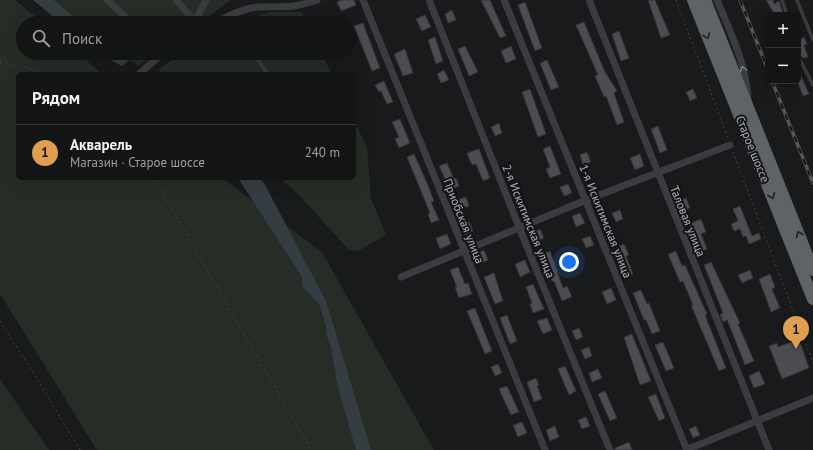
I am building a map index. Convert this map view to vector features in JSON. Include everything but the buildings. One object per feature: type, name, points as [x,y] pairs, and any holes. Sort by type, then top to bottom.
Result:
[{"type":"highway","name":"Старое шоссе","points":[[693,0],[813,299]]},
{"type":"highway","name":"Старое шоссе","points":[[705,0],[813,270]]},
{"type":"street","points":[[107,0],[124,16]]},
{"type":"street","points":[[176,0],[190,16]]},
{"type":"street","points":[[197,16],[206,0]]},
{"type":"street","points":[[229,16],[255,3],[286,8],[317,0]]},
{"type":"street","name":"Приобская улица","points":[[363,0],[545,450]]},
{"type":"street","name":"2-я Искитимская улица","points":[[429,0],[519,227],[610,450]]},
{"type":"street","name":"1-я Искитимская улица","points":[[504,0],[686,450]]},
{"type":"street","name":"Таловая улица","points":[[589,0],[657,174],[769,450]]},
{"type":"street","points":[[717,0],[741,59],[748,86],[749,108]]},
{"type":"street","points":[[141,72],[155,60]]},
{"type":"street","points":[[401,276],[586,200],[730,145]]},
{"type":"street","points":[[686,450],[813,398]]},
{"type":"lane","points":[[782,0],[786,12]]},
{"type":"lane","points":[[797,0],[813,40]]},
{"type":"lane","points":[[258,60],[267,72]]},
{"type":"lane","points":[[801,62],[813,85]]},
{"type":"path","points":[[676,0],[813,363]]},
{"type":"path","points":[[0,61],[42,72]]},
{"type":"path","points":[[0,64],[4,62]]},
{"type":"path","points":[[155,180],[311,450]]},
{"type":"path","points":[[0,321],[80,450]]},
{"type":"shaded area","points":[[0,0],[15,0],[35,16],[16,16],[16,60],[86,60],[100,72],[16,72],[16,180],[225,180],[322,252],[434,450],[97,450],[0,294]]},
{"type":"shaded area","points":[[33,0],[54,0],[73,16],[52,16]]},
{"type":"shaded area","points":[[54,0],[231,0],[209,16],[73,16]]},
{"type":"shaded area","points":[[270,12],[302,12],[304,16],[257,16]]},
{"type":"shaded area","points":[[110,60],[129,60],[122,66]]},
{"type":"shaded area","points":[[130,60],[147,60],[138,66]]},
{"type":"shaded area","points":[[172,60],[325,60],[331,72],[160,72],[158,70]]},
{"type":"shaded area","points":[[356,125],[367,147],[371,198],[386,235],[358,251],[349,250],[299,195],[282,180],[356,180]]},
{"type":"shaded area","points":[[239,180],[261,180],[264,183],[326,301],[371,450],[356,450],[338,388],[331,347],[326,334],[326,327],[320,305],[302,286],[302,277]]},
{"type":"shaded area","points":[[0,379],[49,450],[0,450]]},
{"type":"railway","points":[[740,0],[765,62]]},
{"type":"railway","points":[[773,84],[813,183]]},
{"type":"place","name":"Акварель","points":[[796,349]]}]
